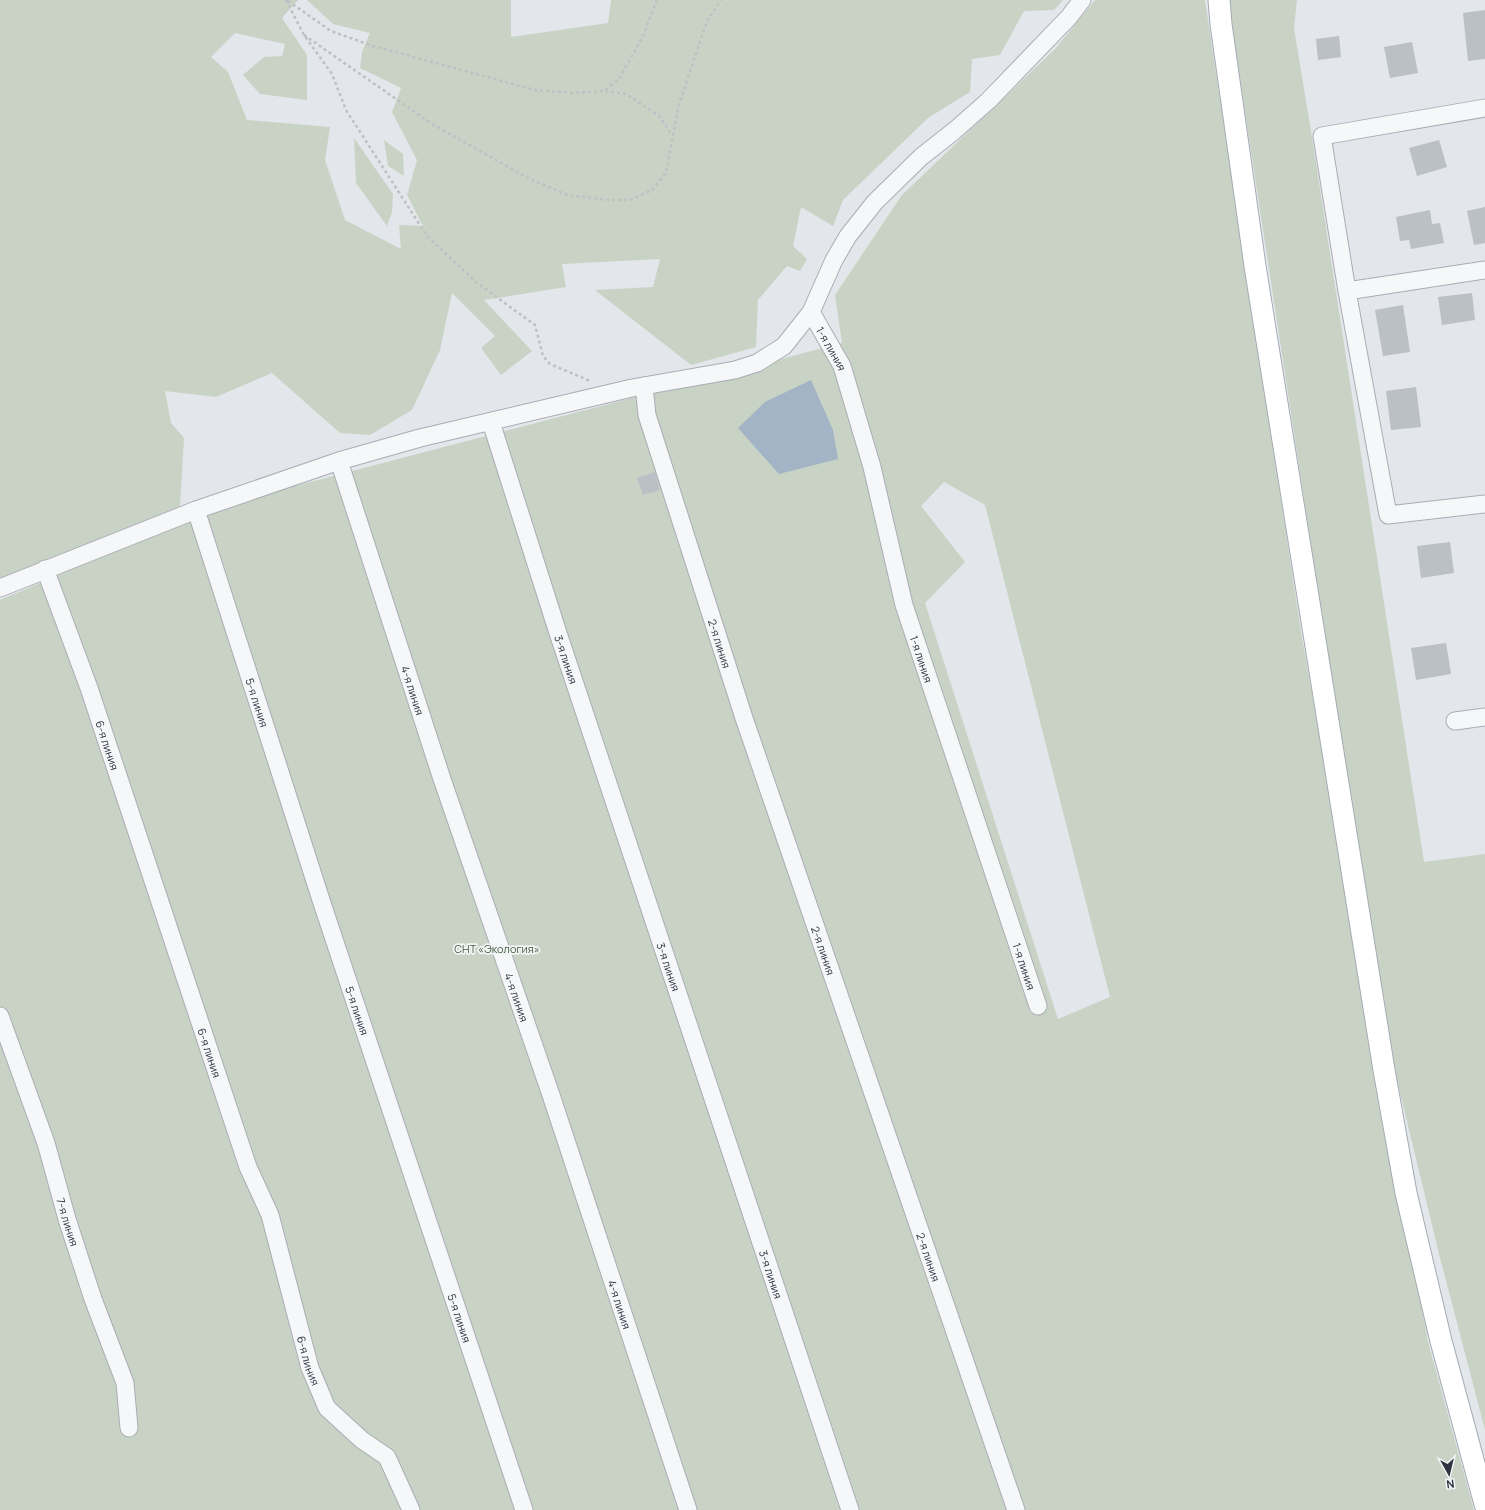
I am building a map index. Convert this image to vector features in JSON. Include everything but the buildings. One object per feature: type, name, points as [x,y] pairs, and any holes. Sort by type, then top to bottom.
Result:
[{"type":"main road","points":[[1219,0],[1221,24],[1255,266],[1384,1070],[1404,1185],[1441,1341],[1485,1504]]},
{"type":"street","points":[[0,588],[196,510],[339,461],[420,438],[632,388],[735,370],[757,363],[784,346],[811,312],[848,236],[875,202],[921,158],[988,101],[1069,17],[1082,0]]},
{"type":"street","points":[[1485,108],[1322,136],[1347,291],[1388,515],[1485,504]]},
{"type":"street","points":[[1347,291],[1485,270]]},
{"type":"street","name":"1-я линия","points":[[811,312],[842,366],[872,467],[904,605],[1038,1006]]},
{"type":"street","name":"2-я линия","points":[[644,386],[647,415],[744,718],[1016,1510]]},
{"type":"street","name":"3-я линия","points":[[491,422],[558,633],[850,1510]]},
{"type":"street","name":"4-я линия","points":[[339,461],[442,779],[551,1095],[688,1510]]},
{"type":"street","name":"5-я линия","points":[[196,510],[322,903],[524,1510]]},
{"type":"street","name":"6-я линия","points":[[45,569],[89,688],[248,1168],[270,1216],[310,1368],[327,1408],[362,1440],[387,1457],[411,1510]]},
{"type":"street","points":[[1455,721],[1485,717]]},
{"type":"street","name":"7-я линия","points":[[0,1016],[46,1143],[67,1219],[93,1299],[125,1383],[129,1428]]},
{"type":"path","points":[[286,0],[331,30],[373,46],[534,90],[572,93],[604,91],[626,94],[659,116],[672,135]]},
{"type":"path","points":[[286,0],[304,35],[332,74],[346,110],[427,236],[476,282],[535,324],[543,356],[550,364],[594,382]]},
{"type":"path","points":[[604,91],[620,79],[643,36],[657,0]]},
{"type":"path","points":[[304,35],[432,124],[528,178],[567,195],[610,200],[630,200],[652,190],[666,173],[679,104],[707,21],[721,0]]},
{"type":"green space","points":[[0,0],[298,0],[282,18],[307,55],[307,100],[260,94],[243,75],[264,57],[282,56],[285,44],[235,33],[211,57],[228,72],[247,120],[330,127],[325,160],[345,220],[401,249],[399,225],[423,226],[407,195],[417,160],[392,112],[401,88],[360,68],[362,52],[370,33],[333,24],[307,0],[511,0],[511,37],[608,23],[611,0],[1063,0],[1054,10],[1024,11],[1000,55],[972,59],[970,92],[928,118],[843,200],[833,226],[801,207],[793,246],[807,259],[800,271],[787,266],[758,300],[756,347],[691,365],[595,290],[653,287],[660,259],[562,264],[566,287],[484,300],[532,351],[501,375],[481,348],[495,336],[452,293],[440,350],[412,410],[370,435],[340,433],[272,373],[216,397],[165,391],[171,423],[184,438],[180,506],[0,578]]},
{"type":"green space","name":"СНТ «Экология»","points":[[1095,0],[1205,0],[1301,632],[1428,1342],[1474,1510],[0,1510],[0,600],[222,505],[842,343],[835,295],[902,195],[1055,49]],"holes":[[[944,482],[985,505],[1110,997],[1058,1019],[925,603],[965,562],[921,506]]]},
{"type":"green space","points":[[1228,0],[1297,0],[1294,28],[1424,862],[1485,854],[1485,1430],[1438,1250],[1385,1030]]},
{"type":"green space","points":[[354,138],[393,194],[392,212],[387,226],[356,183]]},
{"type":"green space","points":[[384,140],[403,154],[404,176],[388,166]]},
{"type":"water","points":[[811,380],[833,430],[838,459],[779,474],[738,428],[765,402]]}]
